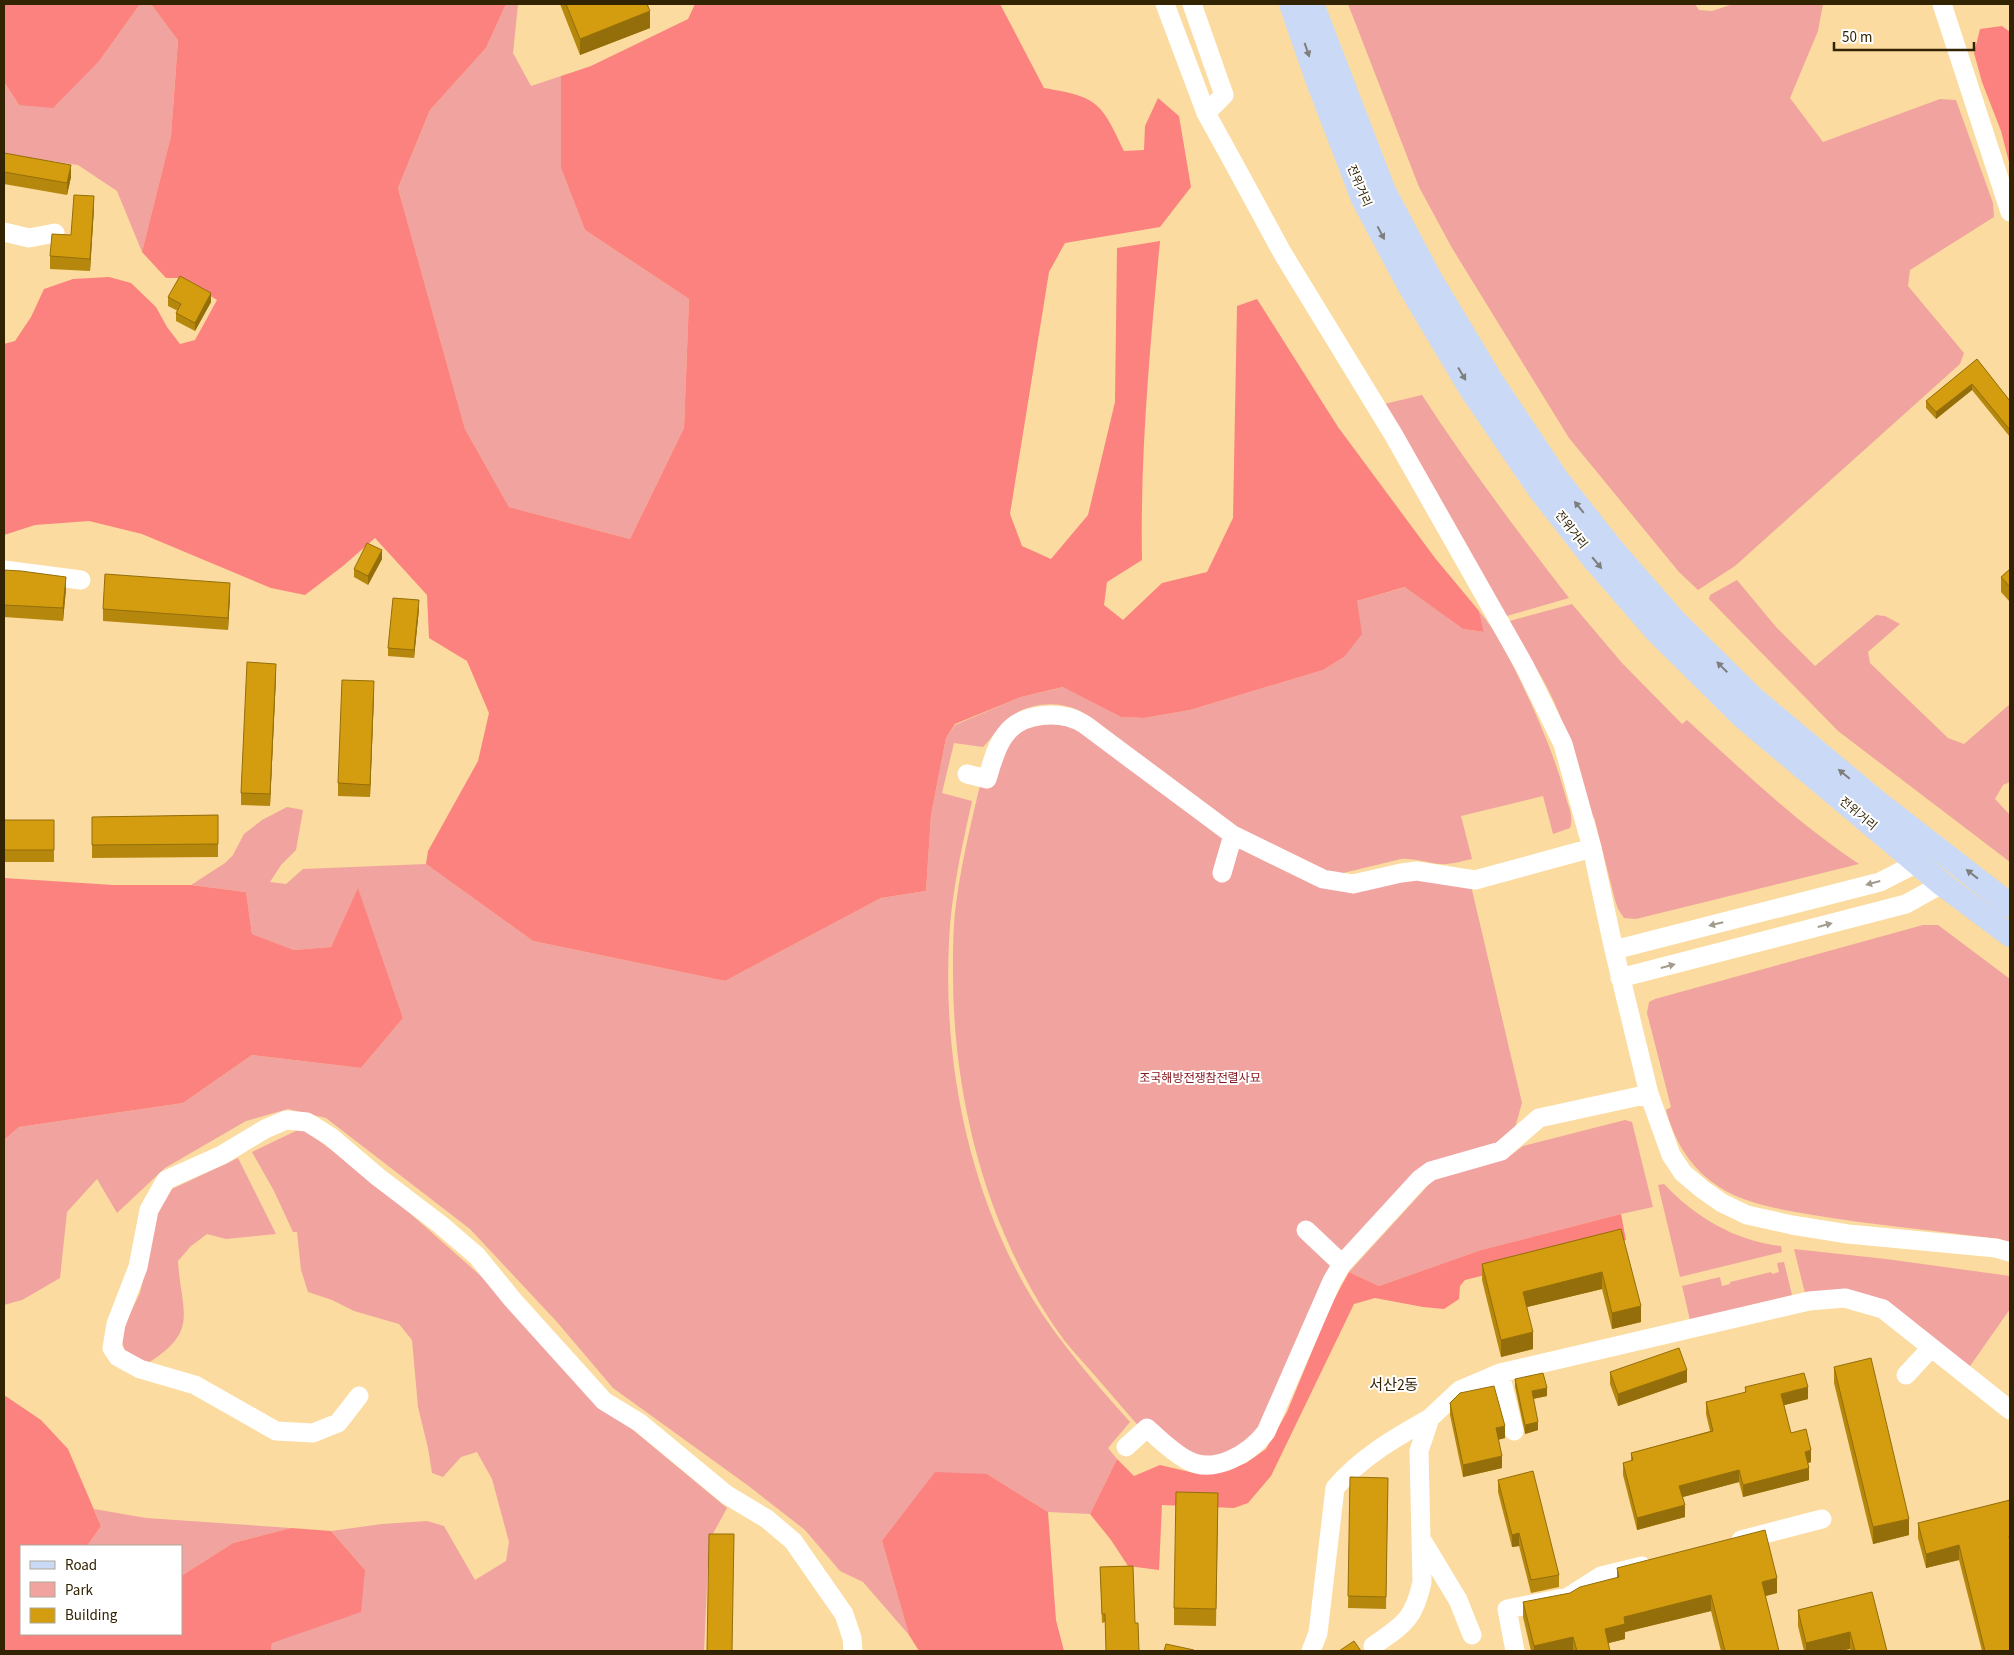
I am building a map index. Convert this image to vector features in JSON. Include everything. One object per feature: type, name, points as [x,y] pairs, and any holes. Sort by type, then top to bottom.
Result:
[{"type":"main road","name":"전위거리","points":[[1292,4],[1317,79],[1363,199],[1410,287],[1472,390],[1539,489],[1596,562],[1656,631],[1743,717],[1942,884],[2010,935]]},
{"type":"main road","name":"전위거리","points":[[1312,4],[1384,191],[1430,280],[1491,380],[1556,479],[1612,549],[1673,618],[1754,699],[1876,801],[2010,904]]},
{"type":"street","points":[[1165,4],[1206,113],[1284,254],[1393,434],[1524,665],[1563,744],[1592,848],[1620,978],[1649,1094],[1671,1155],[1684,1173],[1702,1189],[1722,1203],[1747,1215],[1792,1225],[1848,1234],[1996,1248],[2010,1252]]},
{"type":"street","points":[[1192,4],[1224,95],[1206,113]]},
{"type":"street","points":[[1942,4],[2010,212]]},
{"type":"street","points":[[4,232],[29,238],[55,233]]},
{"type":"street","points":[[4,570],[81,580]]},
{"type":"street","points":[[967,774],[987,779],[996,749],[1005,734],[1014,725],[1037,716],[1054,715],[1067,717],[1084,724],[1233,835],[1323,879],[1353,884],[1402,872],[1417,871],[1475,880],[1592,848]]},
{"type":"street","points":[[1222,873],[1233,835]]},
{"type":"street","points":[[1614,950],[1880,882],[1917,863]]},
{"type":"street","points":[[1620,978],[1906,904],[1942,884]]},
{"type":"street","points":[[1126,1447],[1147,1428],[1188,1461],[1203,1465],[1228,1460],[1246,1452],[1266,1432],[1332,1281],[1342,1264],[1420,1179],[1431,1171],[1501,1151],[1539,1118],[1649,1094]]},
{"type":"street","points":[[359,1396],[338,1423],[313,1433],[276,1431],[195,1384],[140,1369],[118,1357],[112,1348],[116,1324],[138,1267],[149,1210],[166,1180],[222,1155],[265,1129],[286,1120],[307,1122],[331,1137],[378,1178],[441,1225],[477,1256],[512,1299],[604,1400],[640,1423],[727,1495],[766,1519],[793,1540],[844,1614],[852,1638],[853,1651]]},
{"type":"street","points":[[1306,1230],[1342,1264]]},
{"type":"street","points":[[1311,1651],[1318,1633],[1335,1488],[1348,1473],[1386,1443],[1430,1418],[1460,1390],[1500,1374],[1809,1300],[1845,1298],[1883,1310],[2010,1410]]},
{"type":"street","points":[[1906,1375],[1931,1348]]},
{"type":"street","points":[[1500,1374],[1514,1431]]},
{"type":"street","points":[[1374,1646],[1404,1624],[1418,1602],[1422,1582],[1419,1451],[1430,1418]]},
{"type":"street","points":[[1726,1544],[1822,1519]]},
{"type":"street","points":[[1422,1541],[1458,1600],[1472,1635]]},
{"type":"street","points":[[1514,1651],[1507,1608],[1568,1597],[1601,1576],[1659,1561]]},
{"type":"green space","points":[[140,4],[151,4],[178,39],[171,136],[142,252],[117,191],[78,165],[4,154],[4,82],[19,105],[100,60]]},
{"type":"green space","points":[[506,4],[518,4],[513,53],[531,86],[561,76],[561,168],[585,230],[689,299],[684,428],[630,539],[509,507],[465,429],[398,188],[430,110],[486,48]]},
{"type":"green space","points":[[1348,4],[1695,4],[1699,10],[1712,11],[1733,4],[1823,4],[1818,31],[1790,98],[1823,142],[1940,99],[1956,100],[1993,203],[1994,217],[1910,270],[1908,286],[1964,353],[1960,364],[1735,566],[1698,590],[1679,572],[1569,438],[1452,248],[1419,187]]},
{"type":"green space","points":[[1422,395],[1457,447],[1569,598],[1503,617],[1380,405]]},
{"type":"green space","points":[[1737,580],[1776,627],[1815,666],[1876,615],[1885,616],[1900,624],[1868,652],[1870,663],[1948,738],[1964,744],[2010,704],[2010,782],[2003,785],[1995,799],[2010,815],[2010,862],[1838,731],[1709,599],[1710,595]]},
{"type":"green space","points":[[1406,587],[1463,629],[1484,632],[1479,611],[1491,627],[1520,680],[1545,736],[1556,764],[1570,811],[1570,828],[1553,834],[1543,796],[1461,816],[1472,859],[1444,864],[1401,859],[1339,874],[1325,871],[1236,831],[1095,720],[1078,710],[1050,704],[1031,707],[1013,715],[983,747],[954,743],[942,793],[972,801],[961,853],[950,924],[948,988],[956,1081],[976,1171],[1010,1258],[1032,1298],[1066,1347],[1130,1422],[1108,1448],[1117,1459],[1090,1514],[1048,1512],[987,1474],[882,1541],[909,1635],[863,1582],[840,1571],[805,1530],[750,1487],[613,1388],[557,1322],[470,1229],[326,1118],[288,1109],[246,1121],[165,1168],[117,1213],[97,1179],[67,1212],[60,1278],[22,1300],[4,1305],[4,1140],[19,1127],[183,1103],[252,1055],[361,1068],[403,1018],[358,889],[331,947],[294,950],[252,934],[246,892],[191,885],[225,863],[233,855],[244,834],[262,820],[287,807],[303,810],[296,850],[281,865],[270,882],[286,884],[303,869],[426,864],[533,941],[725,981],[881,898],[926,891],[931,815],[946,738],[955,725],[1021,697],[1064,687],[1121,717],[1144,718],[1190,710],[1323,670],[1344,657],[1357,601]]},
{"type":"green space","points":[[1572,604],[1622,663],[1682,724],[1687,720],[1792,814],[1859,864],[1636,919],[1624,918],[1615,900],[1594,817],[1588,818],[1557,709],[1537,670],[1506,622]]},
{"type":"green space","name":"조국해방전쟁참전렬사묘","points":[[1055,709],[1235,832],[1322,876],[1468,873],[1522,1103],[1512,1138],[1431,1176],[1346,1267],[1250,1455],[1166,1457],[1068,1345],[1037,1300],[995,1212],[980,1166],[968,1118],[955,1022],[953,939],[962,864],[989,748]]},
{"type":"green space","points":[[1923,925],[1938,925],[2010,979],[2010,1242],[1835,1219],[1774,1208],[1735,1196],[1703,1175],[1683,1150],[1669,1121],[1666,1110],[1671,1107],[1647,1013],[1649,1002]]},
{"type":"green space","points":[[1625,1120],[1632,1122],[1653,1207],[1481,1250],[1379,1286],[1349,1272],[1434,1179],[1507,1158],[1523,1146]]},
{"type":"green space","points":[[302,1128],[378,1185],[482,1277],[627,1425],[727,1508],[709,1541],[704,1651],[271,1651],[272,1643],[365,1570],[331,1531],[382,1524],[427,1521],[444,1526],[475,1580],[506,1561],[509,1542],[492,1479],[477,1452],[461,1457],[443,1477],[432,1473],[418,1407],[412,1340],[399,1324],[354,1311],[332,1300],[308,1292],[301,1270],[297,1232],[293,1232],[274,1191],[252,1152]]},
{"type":"green space","points":[[238,1158],[276,1234],[226,1239],[207,1234],[191,1246],[178,1261],[184,1307],[184,1319],[181,1330],[175,1341],[164,1352],[148,1363],[131,1359],[125,1351],[120,1335],[140,1293],[147,1263],[154,1212],[170,1190]]},
{"type":"green space","points":[[1664,1184],[1689,1207],[1717,1226],[1748,1239],[1781,1246],[1782,1252],[1680,1277],[1658,1185]]},
{"type":"green space","points":[[1794,1249],[2010,1276],[2010,1309],[1968,1369],[1905,1316],[1806,1297]]},
{"type":"green space","points":[[1784,1262],[1792,1295],[1690,1320],[1682,1286],[1720,1277],[1722,1286],[1730,1284],[1730,1282],[1771,1272],[1772,1274],[1779,1272],[1777,1263]]},
{"type":"green space","points":[[94,1509],[146,1518],[291,1528],[233,1543],[182,1575],[182,1545],[88,1545],[101,1526]]},
{"type":"shaded area","points":[[4,4],[140,4],[100,60],[53,108],[19,105],[4,82]]},
{"type":"shaded area","points":[[151,4],[506,4],[486,48],[430,110],[398,188],[465,429],[509,507],[630,539],[684,428],[689,299],[585,230],[561,168],[561,76],[591,66],[688,19],[695,4],[1000,4],[1044,88],[1076,95],[1096,104],[1109,122],[1124,151],[1144,150],[1145,126],[1158,98],[1179,116],[1191,187],[1160,227],[1065,243],[1049,272],[1010,514],[1022,546],[1051,559],[1088,515],[1115,402],[1117,248],[1160,241],[1144,440],[1142,560],[1107,582],[1104,605],[1123,620],[1162,583],[1207,572],[1233,518],[1237,306],[1257,299],[1338,427],[1435,558],[1479,611],[1484,632],[1463,629],[1405,587],[1357,601],[1362,634],[1344,657],[1323,670],[1190,710],[1144,718],[1121,717],[1063,687],[1021,697],[955,724],[946,738],[931,815],[926,891],[881,898],[725,981],[533,941],[426,864],[428,851],[478,761],[489,713],[467,661],[429,638],[427,595],[375,538],[343,566],[305,595],[271,588],[142,534],[89,521],[35,525],[4,535],[4,344],[15,341],[31,317],[44,289],[73,279],[109,277],[131,283],[156,307],[167,327],[180,344],[195,340],[217,300],[181,278],[166,278],[142,252],[171,136],[178,40]]},
{"type":"shaded area","points":[[2002,26],[2010,32],[2010,166],[2001,131],[1982,82],[1974,53],[1980,29]]},
{"type":"shaded area","points":[[4,878],[113,885],[191,885],[246,892],[252,934],[294,950],[331,947],[358,888],[403,1018],[361,1068],[252,1055],[183,1103],[19,1127],[4,1140]]},
{"type":"shaded area","points":[[1621,1214],[1626,1240],[1465,1280],[1460,1286],[1459,1299],[1444,1309],[1375,1298],[1354,1304],[1271,1476],[1248,1503],[1234,1508],[1162,1505],[1159,1570],[1128,1566],[1111,1540],[1090,1514],[1117,1459],[1134,1476],[1160,1465],[1194,1473],[1222,1470],[1246,1463],[1266,1449],[1287,1412],[1331,1305],[1349,1272],[1379,1286],[1481,1250]]},
{"type":"shaded area","points":[[4,1395],[41,1420],[68,1449],[101,1526],[88,1545],[20,1545],[20,1635],[182,1635],[182,1575],[233,1543],[291,1528],[331,1531],[365,1570],[361,1612],[272,1643],[271,1651],[4,1651]]},
{"type":"shaded area","points":[[935,1472],[987,1474],[1048,1512],[1056,1620],[1064,1651],[919,1651],[909,1635],[882,1541]]},
{"type":"building","points":[[566,4],[647,4],[650,11],[580,39]]},
{"type":"building","points":[[4,153],[71,165],[67,183],[4,172]]},
{"type":"building","points":[[74,195],[94,196],[90,259],[50,256],[52,234],[71,235]]},
{"type":"building","points":[[180,276],[211,293],[195,323],[176,313],[181,304],[168,297]]},
{"type":"building","points":[[1977,359],[2010,401],[2010,430],[1972,384],[1936,412],[1926,401]]},
{"type":"building","points":[[367,543],[382,550],[368,576],[354,569]]},
{"type":"building","points":[[2010,569],[2010,587],[2001,577]]},
{"type":"building","points":[[4,570],[66,577],[63,608],[4,605]]},
{"type":"building","points":[[105,574],[230,583],[228,618],[103,609]]},
{"type":"building","points":[[393,598],[419,600],[414,650],[388,648]]},
{"type":"building","points":[[247,662],[276,664],[270,794],[241,793]]},
{"type":"building","points":[[342,680],[374,681],[370,785],[338,783]]},
{"type":"building","points":[[218,815],[218,844],[92,845],[92,817]]},
{"type":"building","points":[[4,820],[54,820],[54,850],[4,850]]},
{"type":"building","points":[[1621,1229],[1641,1306],[1612,1313],[1602,1272],[1523,1292],[1533,1332],[1501,1340],[1482,1264]]},
{"type":"building","points":[[1679,1348],[1687,1370],[1618,1394],[1610,1372]]},
{"type":"building","points":[[1871,1358],[1909,1519],[1873,1527],[1834,1367]]},
{"type":"building","points":[[1543,1373],[1547,1388],[1532,1391],[1538,1422],[1525,1425],[1515,1379]]},
{"type":"building","points":[[1804,1373],[1808,1387],[1781,1394],[1791,1433],[1806,1429],[1811,1450],[1805,1452],[1809,1468],[1743,1485],[1739,1470],[1679,1486],[1685,1505],[1637,1518],[1623,1463],[1633,1460],[1631,1453],[1713,1431],[1706,1402],[1746,1392],[1745,1387]]},
{"type":"building","points":[[1494,1386],[1505,1426],[1496,1428],[1502,1456],[1463,1465],[1450,1403],[1460,1393]]},
{"type":"building","points":[[1533,1471],[1559,1575],[1531,1580],[1519,1533],[1512,1535],[1498,1480]]},
{"type":"building","points":[[1350,1477],[1388,1478],[1386,1597],[1348,1596]]},
{"type":"building","points":[[1176,1492],[1218,1493],[1216,1609],[1174,1608]]},
{"type":"building","points":[[2010,1500],[2010,1651],[1985,1651],[1959,1545],[1926,1554],[1918,1523]]},
{"type":"building","points":[[1765,1530],[1777,1578],[1762,1582],[1779,1651],[1725,1651],[1711,1595],[1624,1617],[1625,1624],[1605,1629],[1610,1651],[1577,1651],[1573,1637],[1534,1646],[1523,1602],[1570,1593],[1580,1587],[1619,1577],[1617,1568]]},
{"type":"building","points":[[709,1534],[734,1534],[732,1651],[707,1651]]},
{"type":"building","points":[[1133,1566],[1135,1623],[1138,1623],[1139,1651],[1106,1651],[1105,1614],[1102,1614],[1100,1567]]},
{"type":"building","points":[[1872,1592],[1887,1651],[1855,1651],[1850,1632],[1806,1643],[1798,1610]]},
{"type":"building","points":[[1354,1641],[1361,1651],[1339,1651]]},
{"type":"building","points":[[1166,1644],[1194,1650],[1164,1651]]},
{"type":"district","name":"서산2동","points":[[1394,1385]]}]
